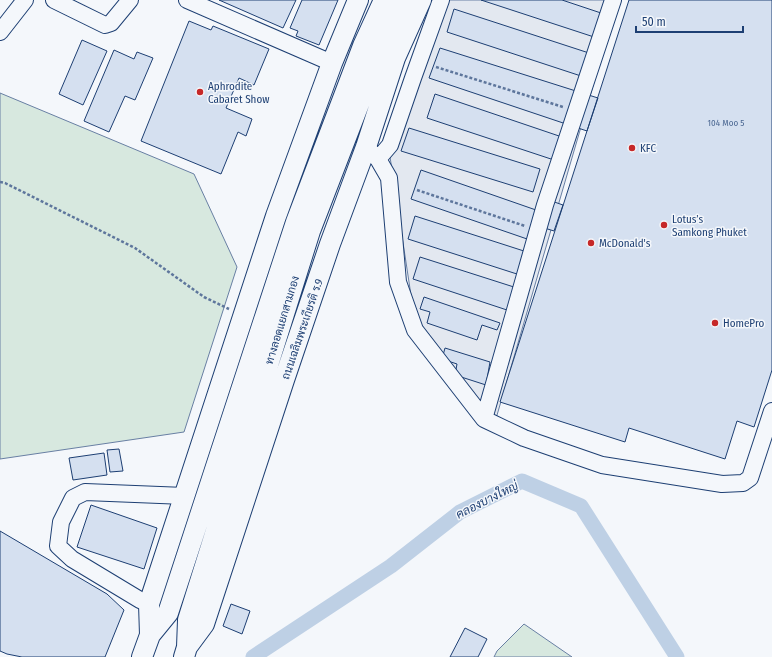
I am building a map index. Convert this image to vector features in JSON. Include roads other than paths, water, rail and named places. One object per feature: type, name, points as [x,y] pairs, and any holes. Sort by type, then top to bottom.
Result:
[{"type":"main road","points":[[142,657],[150,635],[149,604],[276,216],[332,63],[358,0]]},
{"type":"main road","name":"ทางลอดแยกสามกอง","points":[[150,635],[168,613],[296,222],[364,46],[384,0]]},
{"type":"main road","name":"ทางลอดแยกสามกอง","points":[[186,652],[188,620],[310,231],[379,52],[401,0]]},
{"type":"main road","name":"ถนนเฉลิมพระเกียรติ ร.9","points":[[186,652],[204,624],[284,380],[328,252],[372,153],[395,58],[421,0]]},
{"type":"lane","points":[[0,32],[26,0]]},
{"type":"lane","points":[[54,0],[105,25],[112,23],[130,0]]},
{"type":"lane","points":[[187,0],[332,63]]},
{"type":"lane","points":[[441,0],[390,145],[372,153],[389,178],[398,282],[415,330],[484,419],[524,438],[602,464],[722,484],[743,484],[750,478],[772,411]]},
{"type":"lane","points":[[484,419],[542,216],[612,0]]},
{"type":"lane","points":[[149,604],[72,559],[58,546],[61,522],[73,498],[85,492],[185,496]]},
{"type":"waterway","name":"คลองบางใหญ่","points":[[253,657],[391,566],[460,512],[522,481],[581,506],[677,657]]},
{"type":"place","name":"Aphrodite Cabaret Show","points":[[200,92]]},
{"type":"place","name":"KFC","points":[[632,148]]},
{"type":"place","name":"Lotus’s Samkong Phuket","points":[[664,225]]},
{"type":"place","name":"McDonald's","points":[[591,243]]},
{"type":"place","name":"HomePro","points":[[715,323]]}]
